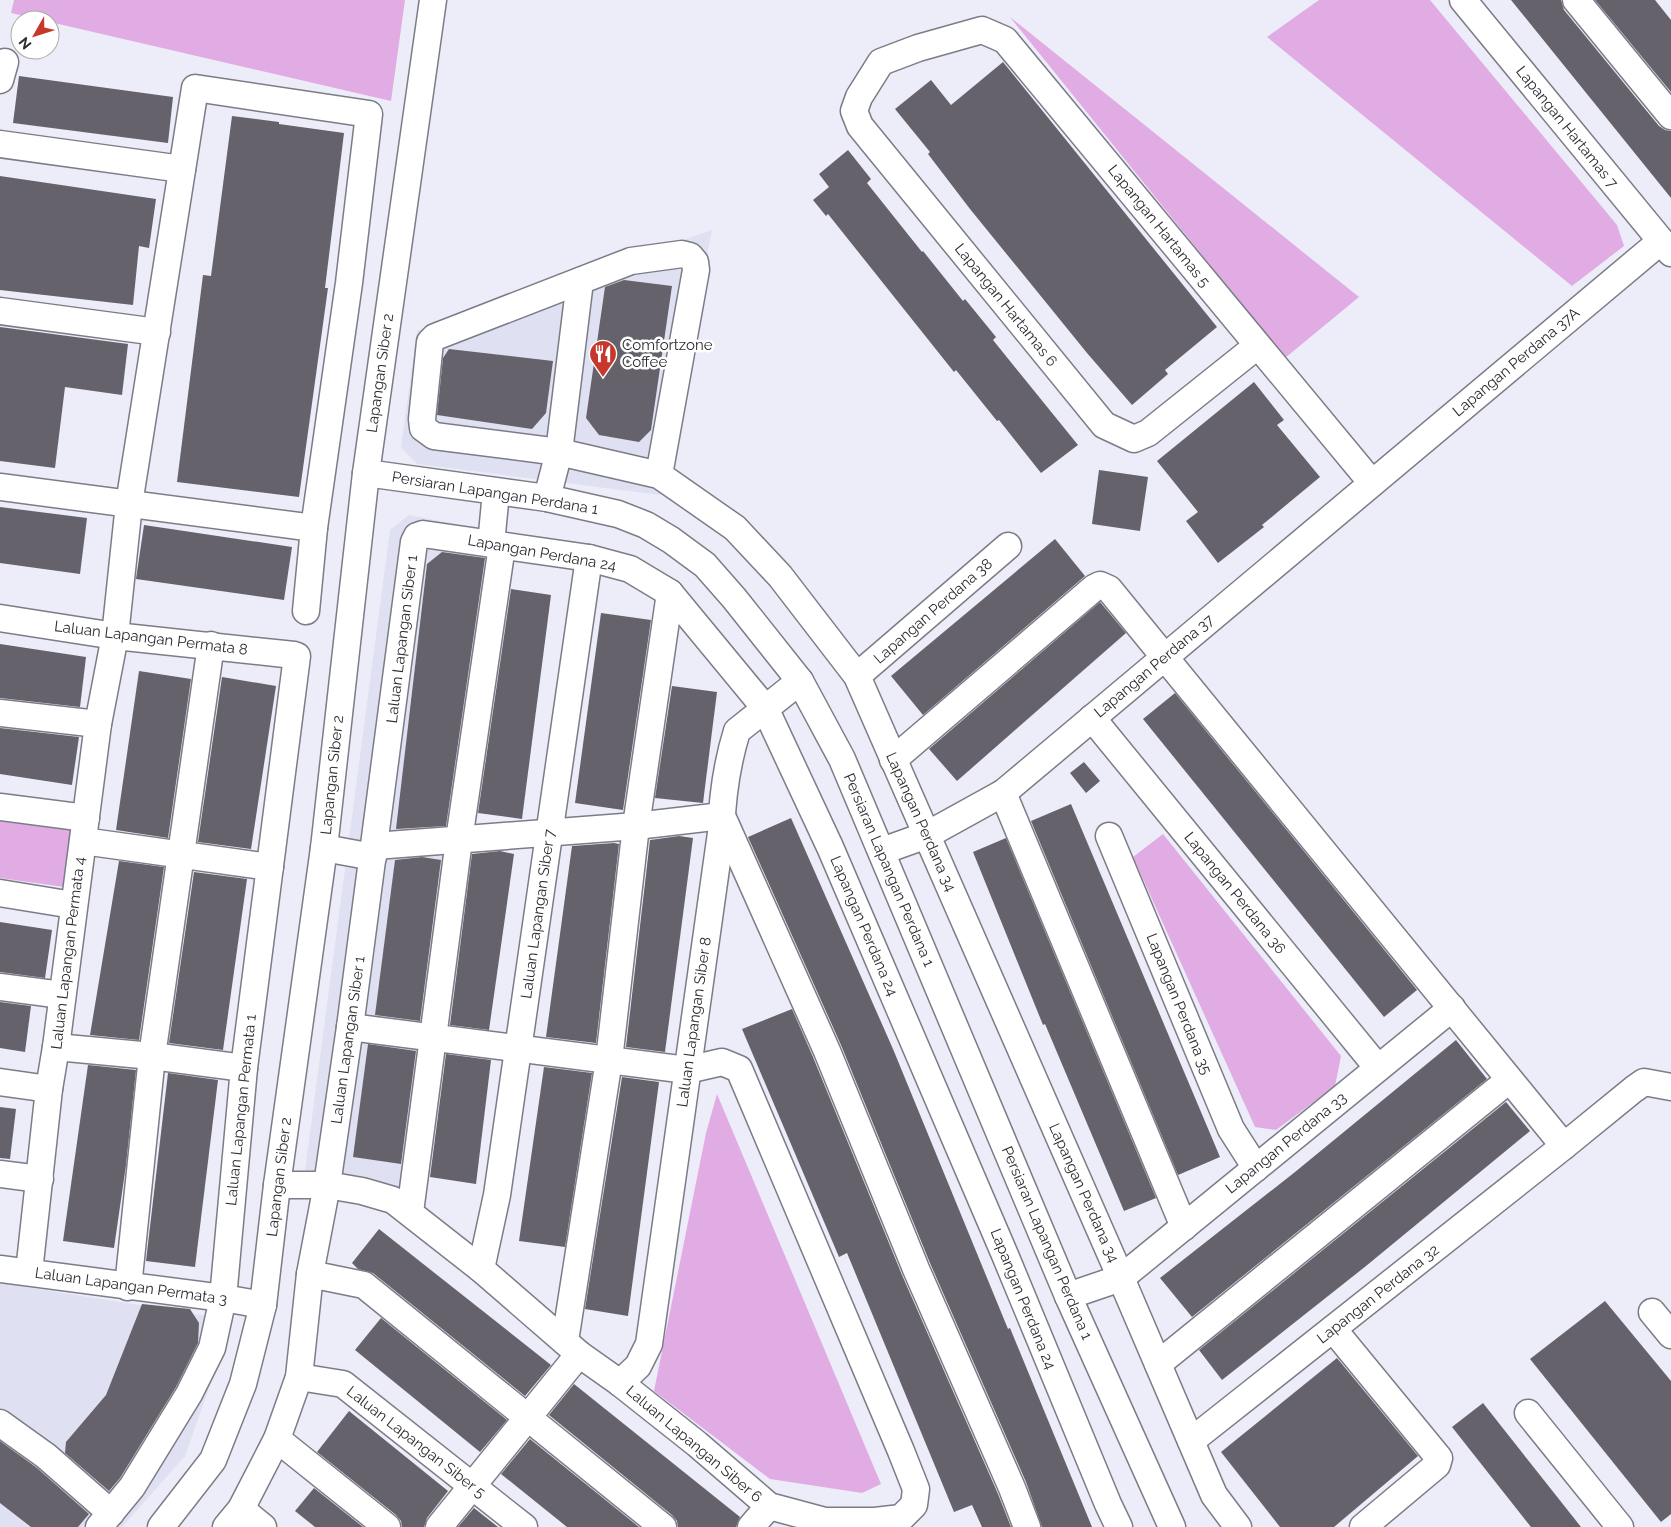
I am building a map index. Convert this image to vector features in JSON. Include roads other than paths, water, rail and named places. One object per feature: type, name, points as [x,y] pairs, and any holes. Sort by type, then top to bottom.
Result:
[{"type":"street","name":"Lapangan Siber 2","points":[[161,1527],[213,1460],[242,1384],[262,1305],[324,848],[366,473],[433,0]]},
{"type":"street","name":"Lapangan Hartamas 7","points":[[1463,0],[1666,247]]},
{"type":"street","points":[[1576,0],[1671,116]]},
{"type":"street","name":"Lapangan Hartamas 5","points":[[918,48],[982,30],[1005,40],[1372,483]]},
{"type":"street","name":"Lapangan Hartamas 6","points":[[918,48],[881,62],[859,96],[854,111],[860,126],[1104,425],[1134,439],[1148,433],[1258,346]]},
{"type":"street","name":"Laluan Lapangan Permata 4","points":[[29,1272],[49,1089],[98,724],[115,636],[129,504],[195,88],[369,114],[349,283],[314,528]]},
{"type":"street","points":[[0,144],[182,169]]},
{"type":"street","name":"Lapangan Perdana 37A","points":[[1372,483],[1666,247]]},
{"type":"street","points":[[547,498],[559,452],[580,281],[631,261],[682,254],[690,256],[695,262],[696,270],[659,475]]},
{"type":"street","name":"Lapangan Perdana 34","points":[[580,281],[435,337],[430,342],[422,419],[423,428],[434,436],[559,452],[659,475],[735,528],[780,576],[857,676],[1121,1278],[1214,1496],[1238,1527]]},
{"type":"street","points":[[0,311],[157,332]]},
{"type":"street","name":"Persiaran Lapangan Perdana 1","points":[[366,473],[547,498],[618,514],[646,524],[705,565],[734,598],[800,681],[842,759],[1068,1296],[1172,1527]]},
{"type":"street","name":"Lapangan Perdana 37","points":[[882,851],[927,835],[1003,793],[1372,483]]},
{"type":"street","points":[[0,487],[314,528],[306,611]]},
{"type":"street","points":[[410,1212],[497,545],[496,492]]},
{"type":"street","name":"Lapangan Perdana 24","points":[[417,536],[423,534],[589,558],[630,569],[670,593],[765,708],[830,846],[1005,1255],[1100,1487],[1119,1527]]},
{"type":"street","name":"Laluan Lapangan Siber 1","points":[[233,1518],[277,1439],[299,1377],[310,1274],[327,1185],[350,1027],[414,542],[417,536]]},
{"type":"street","name":"Lapangan Perdana 38","points":[[857,676],[1008,546]]},
{"type":"street","name":"Laluan Lapangan Siber 7","points":[[480,1269],[497,1195],[589,558]]},
{"type":"street","points":[[893,760],[1094,588],[1100,585],[1108,589],[1564,1146]]},
{"type":"street","points":[[439,1527],[528,1416],[572,1347],[609,1060],[636,826],[670,593]]},
{"type":"street","name":"Laluan Lapangan Permata 8","points":[[0,618],[115,636],[294,654],[298,656],[298,660]]},
{"type":"street","points":[[128,1287],[152,1056],[211,645]]},
{"type":"street","name":"Laluan Lapangan Permata 1","points":[[105,1520],[132,1487],[189,1394],[212,1348],[223,1298],[244,1068],[298,660]]},
{"type":"street","name":"Laluan Lapangan Siber 8","points":[[620,1383],[638,1366],[649,1344],[733,744],[737,731],[800,681]]},
{"type":"street","points":[[0,712],[98,724]]},
{"type":"street","name":"Lapangan Perdana 36","points":[[1092,718],[1378,1068]]},
{"type":"street","points":[[1003,793],[1184,1227]]},
{"type":"street","points":[[0,808],[180,854],[270,867]]},
{"type":"street","points":[[324,848],[374,852],[459,840],[636,826],[722,816],[826,1051],[916,1269],[1012,1488],[1027,1527]]},
{"type":"street","name":"Lapangan Perdana 35","points":[[1110,836],[1231,1129],[1256,1168]]},
{"type":"street","points":[[0,893],[73,905]]},
{"type":"street","points":[[0,987],[62,995]]},
{"type":"street","name":"Lapangan Perdana 33","points":[[1121,1278],[1452,1008]]},
{"type":"street","points":[[350,1027],[687,1070]]},
{"type":"street","points":[[56,1047],[152,1056],[244,1068]]},
{"type":"street","name":"Laluan Lapangan Siber 6","points":[[277,1184],[327,1185],[362,1191],[393,1200],[480,1269],[572,1347],[697,1444],[769,1506],[825,1521],[875,1521],[900,1518],[914,1505],[916,1489],[739,1069],[722,1062],[687,1070]]},
{"type":"street","points":[[1158,1364],[1509,1080]]},
{"type":"street","points":[[0,1082],[49,1089]]},
{"type":"street","name":"Lapangan Perdana 32","points":[[1190,1441],[1634,1089],[1644,1082],[1671,1087]]},
{"type":"street","points":[[0,1174],[40,1178]]},
{"type":"street","name":"Laluan Lapangan Permata 3","points":[[0,1269],[223,1298],[262,1305]]},
{"type":"street","points":[[310,1274],[364,1285],[663,1527]]},
{"type":"street","points":[[1068,1296],[1121,1278]]},
{"type":"street","points":[[1652,1312],[1671,1335]]},
{"type":"street","points":[[1333,1329],[1439,1458],[1437,1465],[1363,1527]]},
{"type":"street","name":"Laluan Lapangan Siber 5","points":[[299,1377],[343,1384],[524,1527]]},
{"type":"street","points":[[1528,1413],[1620,1527]]},
{"type":"street","points":[[0,1423],[46,1456],[105,1520]]},
{"type":"street","points":[[277,1439],[388,1527]]},
{"type":"street","points":[[750,1527],[769,1506]]},
{"type":"street","points":[[233,1518],[263,1527]]},
{"type":"place","name":"Comfortzone Coffee","points":[[603,378]]}]
